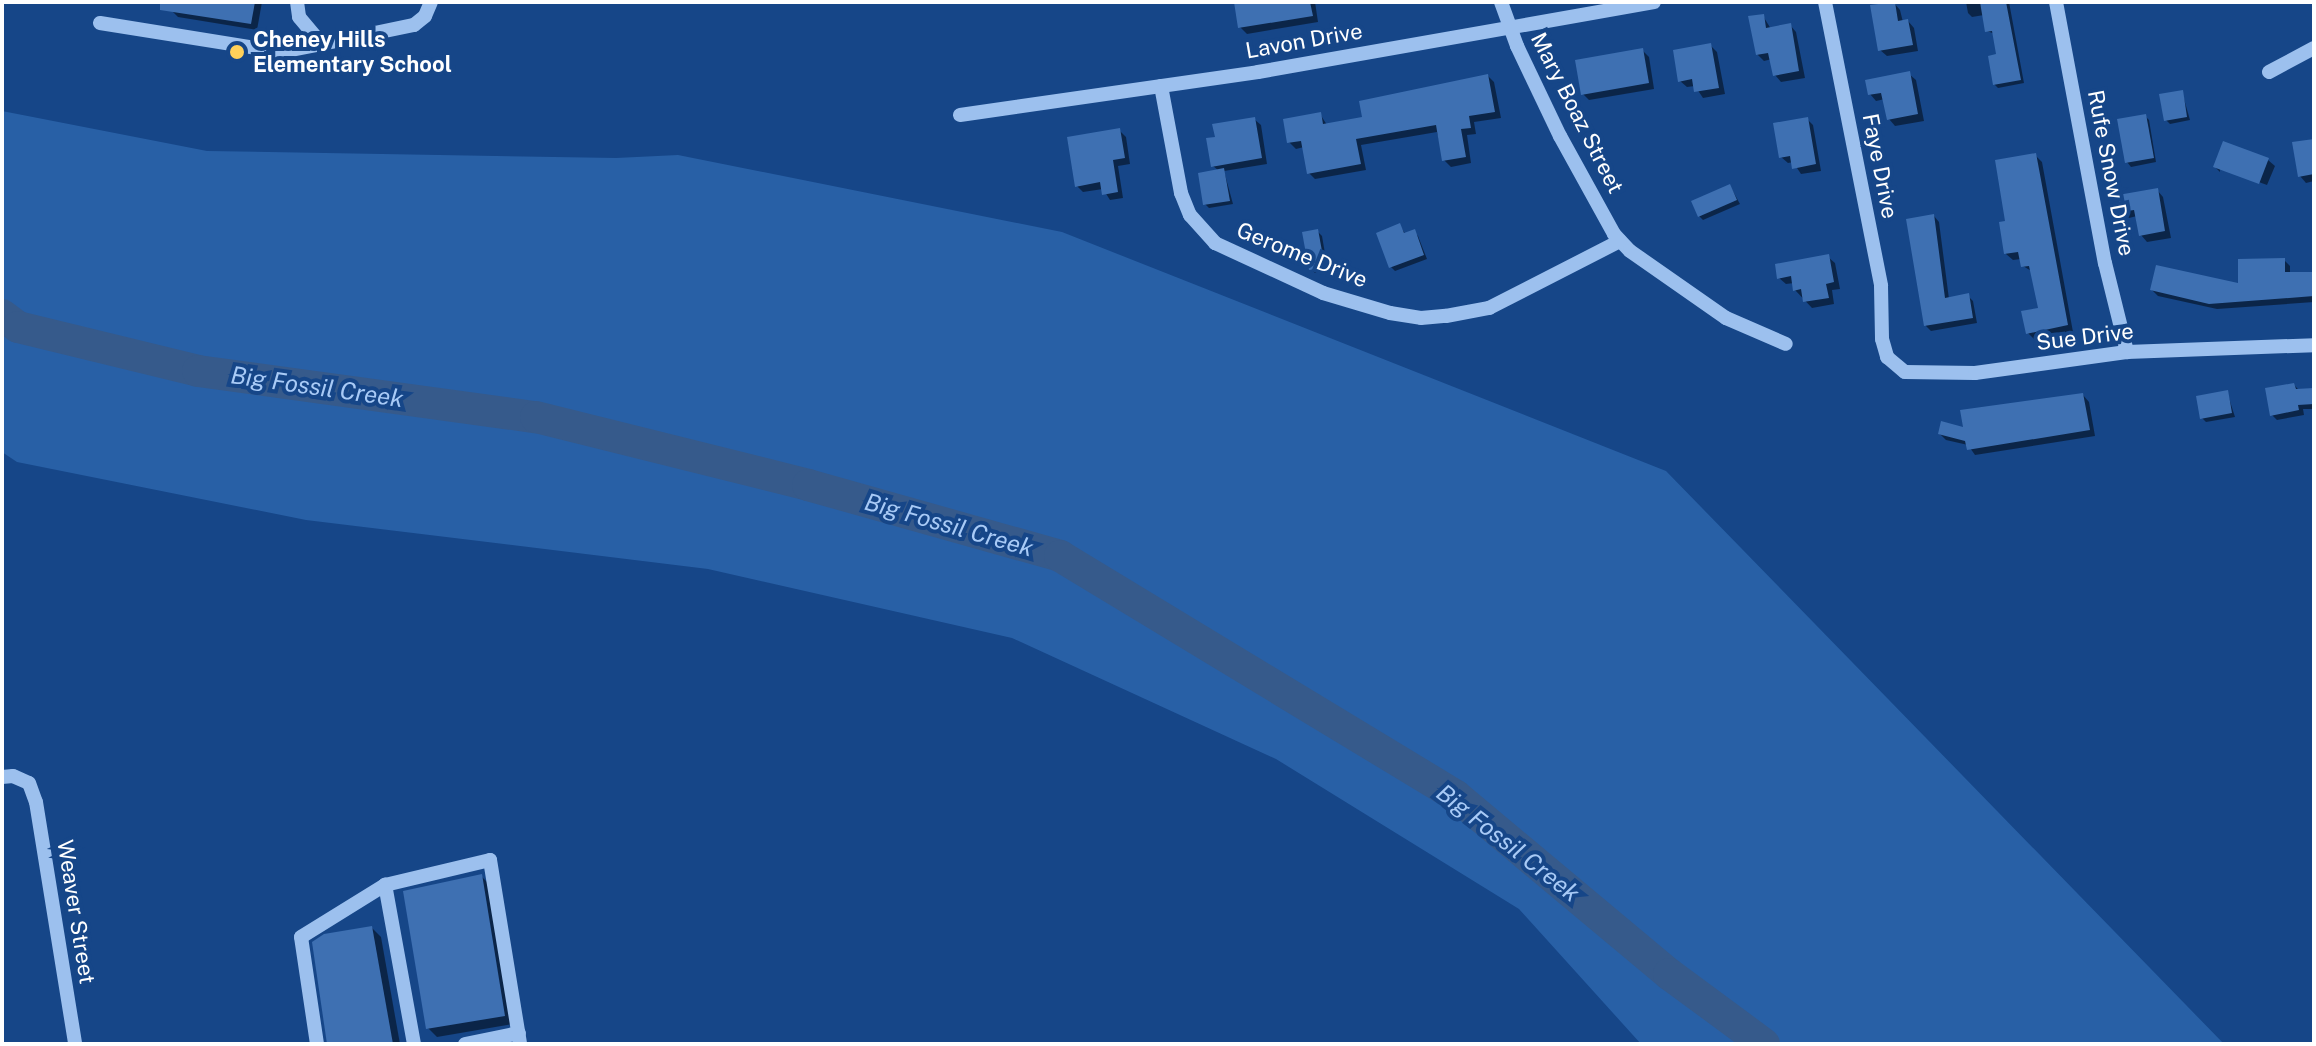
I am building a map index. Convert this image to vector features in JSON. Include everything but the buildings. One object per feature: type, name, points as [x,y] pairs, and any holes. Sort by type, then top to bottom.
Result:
[{"type":"street","points":[[297,2],[299,17],[322,44]]},
{"type":"street","points":[[100,23],[281,52],[414,25],[425,16],[431,2]]},
{"type":"street","name":"Mary Boaz Street","points":[[1501,2],[1560,136],[1620,241]]},
{"type":"street","name":"Lavon Drive","points":[[960,115],[1161,86],[1654,2]]},
{"type":"street","name":"Faye Drive","points":[[1825,2],[1881,286],[1882,339]]},
{"type":"street","name":"Rufe Snow Drive","points":[[2056,2],[2105,263],[2127,352]]},
{"type":"street","points":[[2269,72],[2314,48]]},
{"type":"street","name":"Gerome Drive","points":[[1161,86],[1181,193],[1190,215],[1215,243],[1323,293],[1390,313],[1421,318],[1446,316],[1489,308],[1620,241]]},
{"type":"street","points":[[1620,241],[1726,318],[1786,344]]},
{"type":"street","name":"Sue Drive","points":[[1882,339],[1887,357],[1905,372],[1975,373],[2127,352],[2314,345]]},
{"type":"street","name":"Weaver Street","points":[[2,777],[13,776],[29,783],[31,788],[75,1044]]},
{"type":"street","points":[[317,1044],[301,937],[385,885],[490,860],[520,1038],[465,1044]]},
{"type":"street","points":[[385,885],[414,1044]]},
{"type":"shaded area","points":[[2,111],[207,151],[616,158],[678,155],[1062,232],[1666,471],[2224,1044],[1641,1044],[1519,909],[1276,759],[1012,638],[708,569],[306,520],[17,462],[2,452]]},
{"type":"waterway","name":"Big Fossil Creek","points":[[2,315],[18,327],[198,371],[536,417],[808,485],[1060,556],[1456,796],[1669,974],[1764,1044]]},
{"type":"place","name":"Cheney Hills Elementary School","points":[[237,52]]}]
